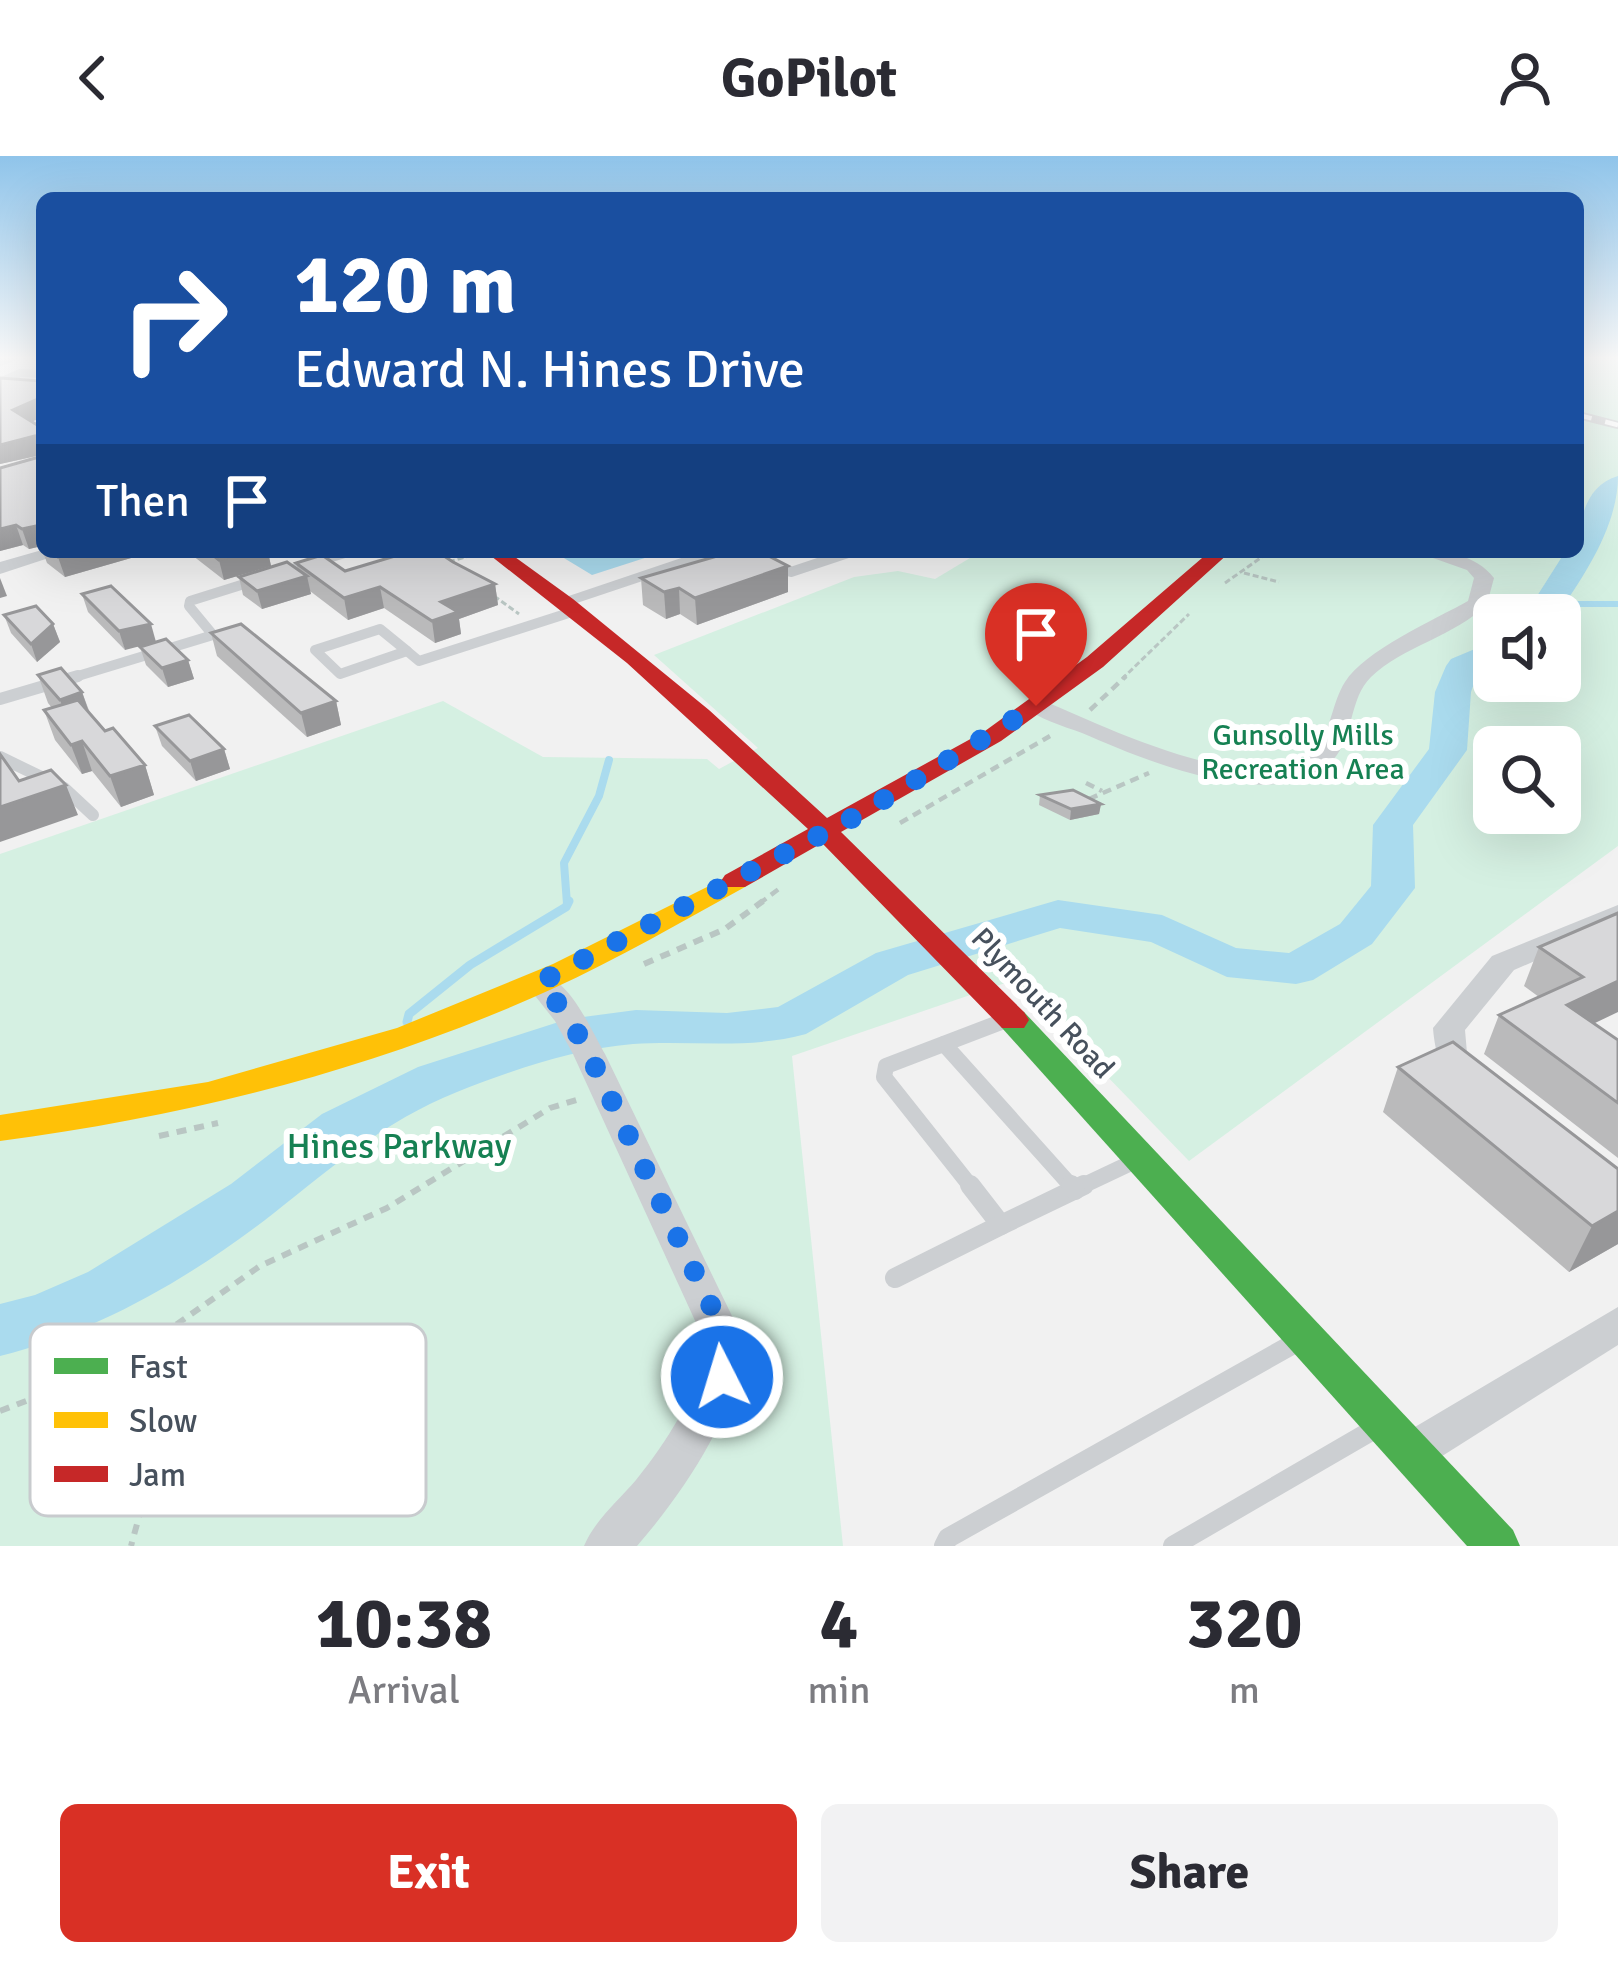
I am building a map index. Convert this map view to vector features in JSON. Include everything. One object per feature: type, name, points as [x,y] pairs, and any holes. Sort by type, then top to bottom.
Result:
[{"type":"main road","name":"Plymouth Road","points":[[491,558],[570,606],[793,800],[908,908],[1399,1437],[1465,1527],[1496,1546]]},
{"type":"main road","points":[[0,1128],[105,1115],[265,1080],[360,1052],[540,982],[860,814],[1036,706],[1214,558]]},
{"type":"street","points":[[0,568],[36,558]]},
{"type":"street","points":[[1036,706],[1211,770],[1280,777],[1304,770],[1323,758],[1352,686],[1363,672],[1477,604],[1484,578],[1474,566],[1447,558]]},
{"type":"street","points":[[570,606],[724,561]]},
{"type":"street","points":[[1497,1099],[1451,1056],[1449,1028],[1503,962],[1618,914]]},
{"type":"street","points":[[540,982],[567,1015],[589,1054],[728,1349],[710,1411],[670,1471],[607,1546]]},
{"type":"street","points":[[1399,1437],[1618,1324]]},
{"type":"lane","points":[[0,699],[213,635],[189,606],[190,601],[329,558]]},
{"type":"lane","points":[[744,558],[751,562],[763,558]]},
{"type":"lane","points":[[724,561],[791,572],[833,558]]},
{"type":"lane","points":[[407,651],[340,674],[315,650],[380,629],[407,651],[418,661],[570,606]]},
{"type":"lane","points":[[0,757],[64,788],[93,815]]},
{"type":"lane","points":[[1001,1225],[884,1077],[886,1066],[944,1044],[1004,1009]]},
{"type":"lane","points":[[944,1044],[1075,1190]]},
{"type":"lane","points":[[895,1277],[1141,1158]]},
{"type":"lane","points":[[944,1546],[948,1538],[1305,1337]]},
{"type":"lane","points":[[1173,1546],[1399,1437]]},
{"type":"path","points":[[457,571],[445,563],[467,558]]},
{"type":"path","points":[[1214,558],[1279,582]]},
{"type":"path","points":[[501,588],[488,592],[526,619]]},
{"type":"path","points":[[1081,805],[1154,770]]},
{"type":"path","points":[[1086,783],[1102,791]]},
{"type":"path","points":[[177,1324],[260,1266],[387,1208],[550,1108],[606,1091]]},
{"type":"path","points":[[0,1411],[30,1401]]},
{"type":"path","points":[[131,1546],[139,1516]]},
{"type":"green space","name":"Hines Parkway","points":[[1584,423],[1618,423],[1618,846],[1189,1161],[1014,980],[792,1056],[843,1546],[0,1546],[0,854],[443,701],[543,757],[707,759],[719,769],[758,748],[654,655],[854,577],[898,571],[935,579],[970,558],[1584,558]]},
{"type":"water","points":[[564,558],[645,558],[592,575]]},
{"type":"building","points":[[0,423],[36,424],[36,437],[0,445]]},
{"type":"building","points":[[36,458],[36,527],[0,529],[0,468]]},
{"type":"building","points":[[326,558],[345,571],[388,558],[447,558],[495,584],[441,602],[458,612],[432,621],[380,587],[344,598],[296,563]]},
{"type":"building","points":[[710,558],[773,558],[788,566],[695,598],[679,588],[664,592],[641,578]]},
{"type":"building","points":[[287,562],[307,576],[257,591],[239,577]]},
{"type":"building","points":[[111,586],[151,624],[119,631],[82,594]]},
{"type":"building","points":[[36,606],[53,624],[31,644],[4,615]]},
{"type":"building","points":[[241,624],[336,701],[301,713],[211,633]]},
{"type":"building","points":[[166,639],[188,660],[162,668],[140,647]]},
{"type":"building","points":[[61,668],[82,692],[60,700],[38,675]]},
{"type":"building","points":[[78,700],[105,731],[113,728],[145,765],[110,776],[82,741],[71,745],[44,710]]},
{"type":"building","points":[[189,715],[224,749],[190,761],[155,726]]},
{"type":"building","points":[[0,754],[19,781],[51,770],[66,785],[0,807]]},
{"type":"building","points":[[1073,790],[1101,804],[1071,809],[1040,795]]},
{"type":"building","points":[[1618,913],[1618,981],[1567,1005],[1618,1040],[1618,1103],[1499,1015],[1583,977],[1539,947]]},
{"type":"building","points":[[1453,1042],[1618,1169],[1618,1211],[1592,1226],[1398,1067]]},
{"type":"waterway","points":[[1584,543],[1608,491],[1618,484]]},
{"type":"waterway","points":[[1556,594],[1577,558]]},
{"type":"waterway","points":[[1581,604],[1618,604]]},
{"type":"waterway","points":[[0,1330],[44,1319],[109,1290],[251,1200],[341,1128],[436,1080],[568,1036],[636,1027],[727,1030],[789,1022],[892,964],[1058,914],[1162,929],[1227,962],[1296,969],[1356,934],[1393,888],[1393,825],[1448,750],[1453,692],[1463,666],[1473,661]]},
{"type":"waterway","points":[[567,904],[564,863],[599,796],[609,760]]},
{"type":"waterway","points":[[407,1022],[409,1014],[470,965],[569,901]]},
{"type":"railway","points":[[1609,423],[1618,425]]},
{"type":"traffic: fast","points":[[1013,1020],[1497,1546]]},
{"type":"traffic: slow","points":[[0,1128],[208,1094],[409,1035],[564,971],[735,881]]},
{"type":"traffic: jam","points":[[504,558],[701,715],[829,834],[1013,1020]]},
{"type":"traffic: jam","points":[[735,881],[993,736],[1095,662],[1213,558]]},
{"type":"route","points":[[722,1377],[728,1349],[714,1312],[589,1054],[567,1015],[540,982],[860,814],[1036,706]]},
{"type":"park label","name":"Gunsolly Mills Recreation Area","points":[[1303,752]]}]
